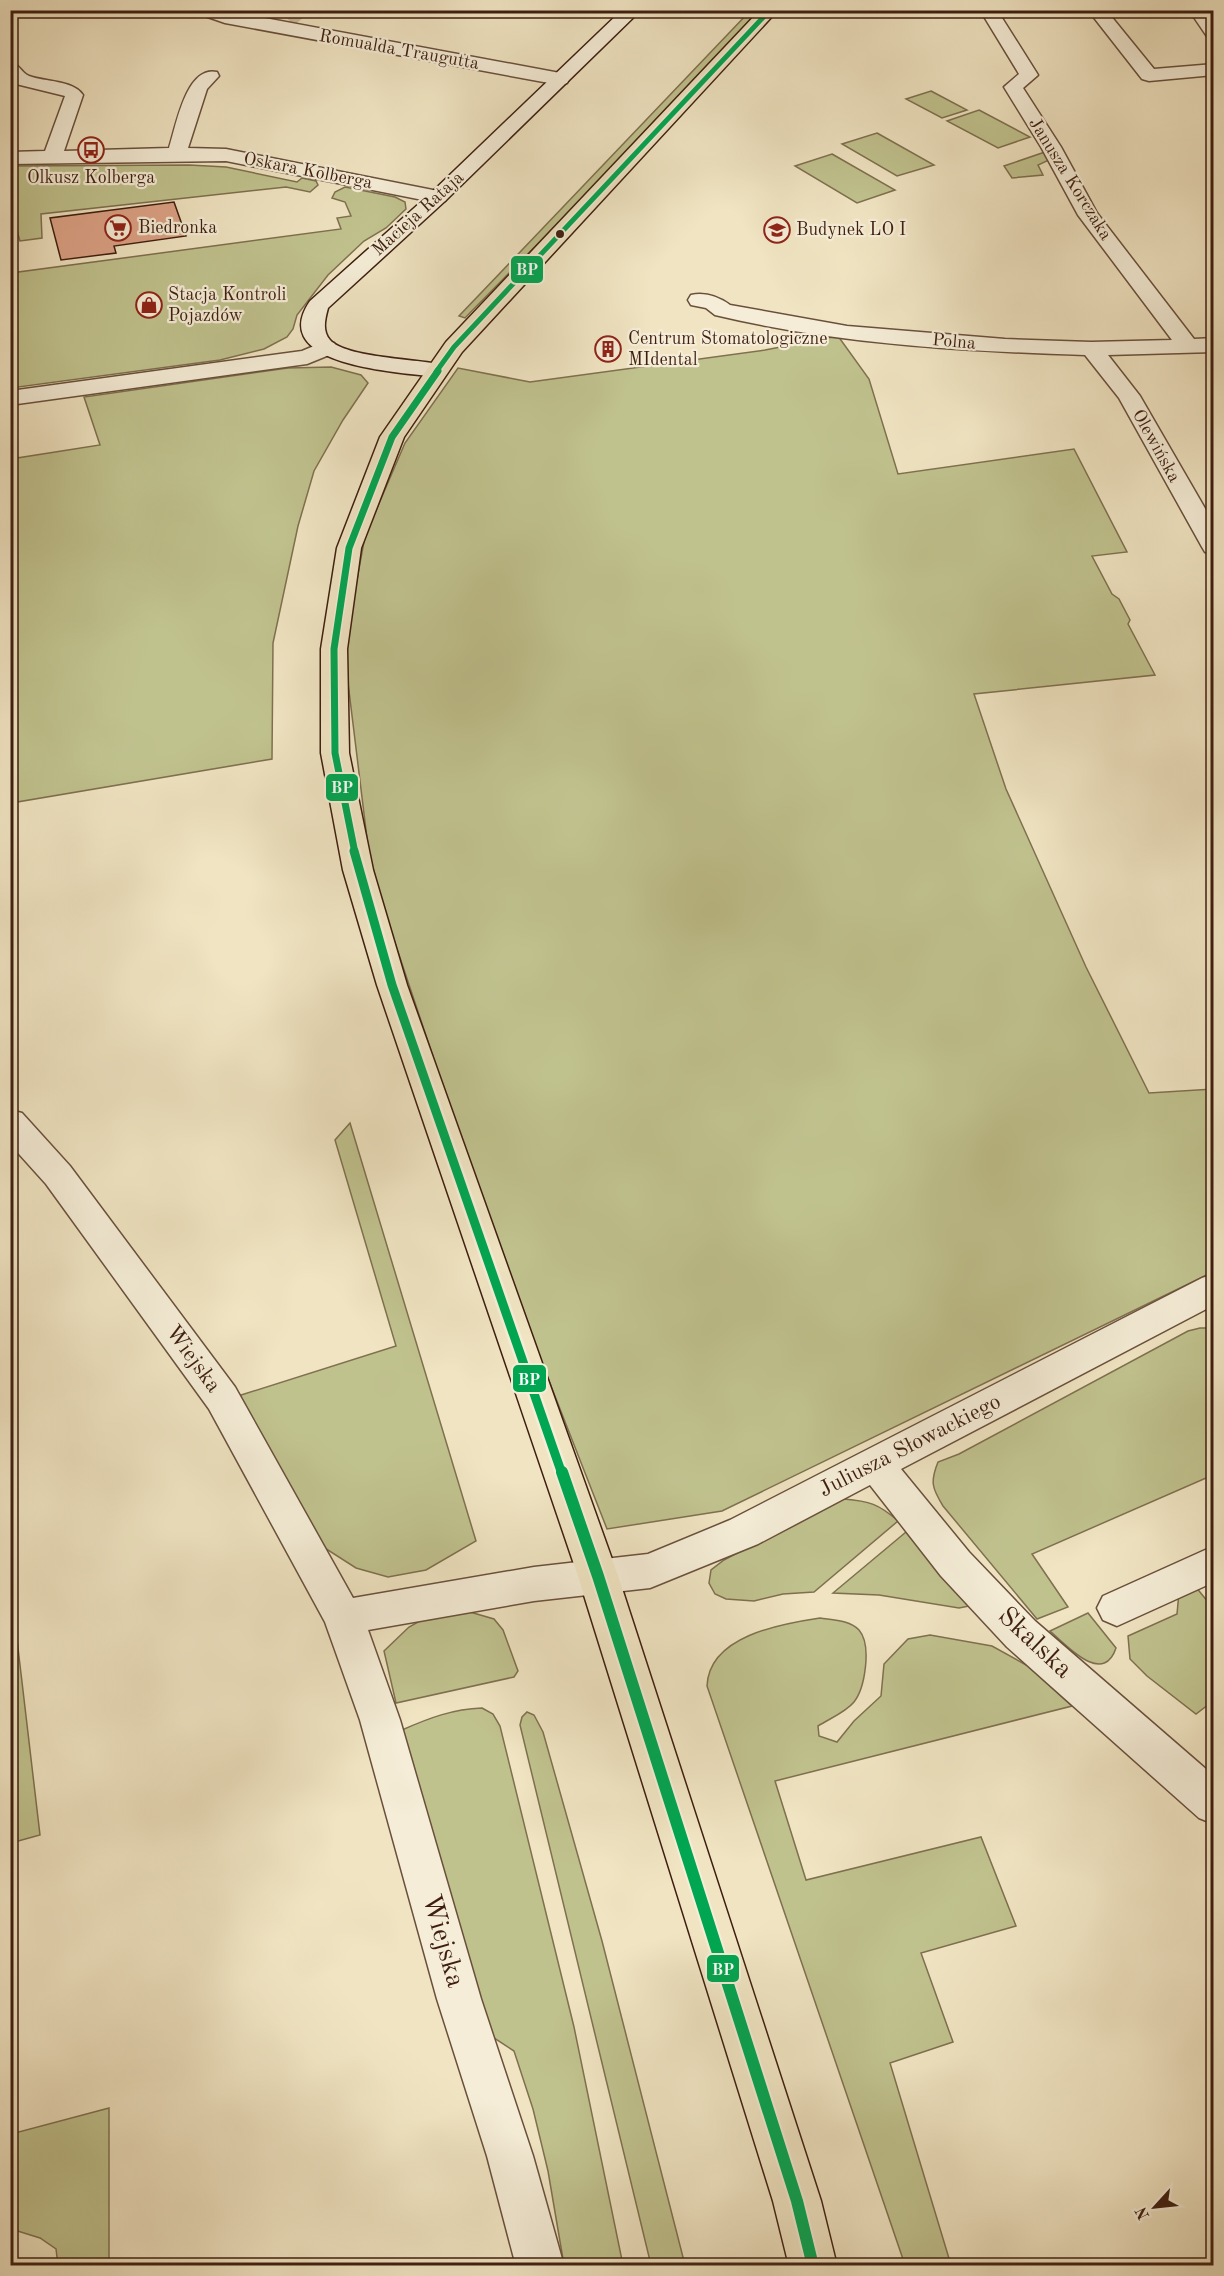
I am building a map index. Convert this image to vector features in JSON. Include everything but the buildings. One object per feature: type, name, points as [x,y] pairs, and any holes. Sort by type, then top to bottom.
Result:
[{"type":"main road","points":[[770,10],[454,347],[392,437],[349,548],[334,649],[335,753],[358,870],[392,985],[598,1576],[797,2201],[813,2265]]},
{"type":"street","name":"Romualda Traugutta","points":[[205,10],[225,18],[281,23],[560,80]]},
{"type":"street","name":"Macieja Rataja","points":[[326,348],[313,326],[313,318],[318,306],[438,197],[633,10]]},
{"type":"street","name":"Janusza Korczaka","points":[[988,10],[1029,75],[1013,87],[1052,147],[1088,215],[1188,346]]},
{"type":"street","points":[[1096,10],[1149,75],[1214,69]]},
{"type":"street","points":[[1197,10],[1214,34]]},
{"type":"street","points":[[10,67],[19,79],[71,92],[74,95],[53,155]]},
{"type":"street","points":[[177,154],[198,87],[210,76]]},
{"type":"street","name":"Oskara Kolberga","points":[[10,158],[53,155],[226,155],[438,197]]},
{"type":"street","name":"Polna","points":[[699,300],[713,303],[723,310],[847,333],[1005,346],[1091,349],[1214,345]]},
{"type":"street","points":[[10,398],[307,357],[326,348],[345,356],[436,370]]},
{"type":"street","name":"Olewińska","points":[[1091,349],[1129,396],[1214,547]]},
{"type":"street","name":"Wiejska","points":[[10,1122],[58,1175],[222,1398],[343,1617],[380,1720],[459,1998],[510,2156],[540,2265]]},
{"type":"street","name":"Juliusza Słowackiego","points":[[343,1617],[534,1584],[650,1570],[744,1532],[1214,1288]]},
{"type":"street","name":"Skalska","points":[[875,1464],[955,1564],[1021,1634],[1214,1804]]},
{"type":"street","points":[[1117,1608],[1214,1563]]},
{"type":"green space","points":[[750,11],[760,11],[465,318],[459,316]]},
{"type":"green space","points":[[931,91],[967,110],[942,118],[906,99]]},
{"type":"green space","points":[[979,110],[1030,137],[998,148],[947,121]]},
{"type":"green space","points":[[877,133],[934,165],[897,176],[842,144]]},
{"type":"green space","points":[[1045,152],[1049,160],[1038,165],[1043,175],[1012,178],[1004,166]]},
{"type":"green space","points":[[832,154],[895,190],[857,203],[795,166]]},
{"type":"green space","points":[[189,165],[226,167],[297,182],[302,178],[316,181],[318,185],[310,192],[286,187],[41,214],[42,238],[20,241],[13,217],[11,217],[11,166]]},
{"type":"green space","points":[[345,187],[395,197],[405,202],[406,209],[386,228],[364,241],[328,275],[297,315],[293,329],[287,337],[264,349],[220,360],[11,388],[11,273],[341,229],[337,218],[351,216],[345,202],[332,198],[335,192]]},
{"type":"green space","points":[[838,336],[869,379],[898,474],[1074,449],[1127,552],[1092,556],[1112,594],[1119,599],[1130,620],[1128,624],[1155,675],[974,694],[1006,789],[1086,967],[1149,1093],[1213,1089],[1213,1272],[722,1511],[607,1529],[497,1248],[371,871],[344,650],[365,536],[405,443],[458,368],[530,382],[765,350]]},
{"type":"green space","points":[[331,367],[361,375],[368,383],[343,420],[314,471],[298,526],[273,643],[272,759],[11,803],[11,459],[100,445],[84,397],[288,368]]},
{"type":"green space","points":[[350,1123],[476,1541],[426,1570],[388,1577],[356,1568],[320,1545],[238,1396],[396,1346],[335,1140]]},
{"type":"green space","points":[[1213,1328],[1213,1475],[1032,1554],[1068,1607],[1037,1619],[943,1506],[933,1485],[938,1462],[959,1454],[1188,1331]]},
{"type":"green space","points":[[844,1499],[873,1504],[898,1521],[814,1592],[783,1594],[754,1601],[726,1599],[715,1594],[709,1583],[711,1570],[724,1560],[821,1508]]},
{"type":"green space","points":[[906,1532],[969,1606],[959,1608],[879,1595],[833,1593]]},
{"type":"green space","points":[[10,1580],[40,1835],[11,1843],[10,1843]]},
{"type":"green space","points":[[1195,1586],[1213,1608],[1213,1701],[1196,1714],[1147,1676],[1130,1659],[1128,1636],[1177,1614],[1179,1592]]},
{"type":"green space","points":[[463,1610],[494,1619],[503,1630],[518,1671],[514,1677],[396,1703],[384,1651],[409,1627],[434,1613]]},
{"type":"green space","points":[[1088,1613],[1116,1648],[1110,1659],[1102,1664],[1084,1659],[1050,1631]]},
{"type":"green space","points":[[820,1618],[851,1624],[859,1630],[865,1646],[866,1666],[858,1696],[854,1702],[847,1709],[818,1726],[819,1736],[837,1742],[854,1721],[881,1696],[884,1664],[908,1639],[930,1635],[992,1646],[1028,1666],[1072,1706],[775,1781],[806,1880],[981,1837],[1016,1926],[921,1953],[953,2042],[890,2063],[951,2265],[905,2265],[707,1686],[711,1669],[720,1655],[733,1644],[767,1629]]},
{"type":"green space","points":[[482,1708],[493,1714],[500,1726],[574,2027],[623,2265],[564,2265],[548,2171],[533,2109],[514,2051],[491,2036],[402,1730],[441,1715]]},
{"type":"green space","points":[[527,1712],[534,1715],[543,1732],[602,1941],[685,2265],[651,2265],[520,1725],[522,1717]]},
{"type":"green space","points":[[109,2108],[109,2265],[58,2265],[56,2249],[40,2238],[11,2229],[11,2134]]},
{"type":"tunnel","points":[[287,18],[297,10]]},
{"type":"transit line","name":"BP","points":[[770,10],[454,347],[392,437],[349,548],[334,649],[335,753],[358,870],[392,985],[598,1576],[797,2201],[813,2266]]},
{"type":"place","name":"Olkusz Kolberga","points":[[91,150]]},
{"type":"place","name":"Biedronka","points":[[118,228]]},
{"type":"place","name":"Budynek LO I","points":[[777,230]]},
{"type":"place","name":"Stacja Kontroli Pojazdów","points":[[149,305]]},
{"type":"place","name":"Centrum Stomatologiczne MIdental","points":[[608,349]]}]
